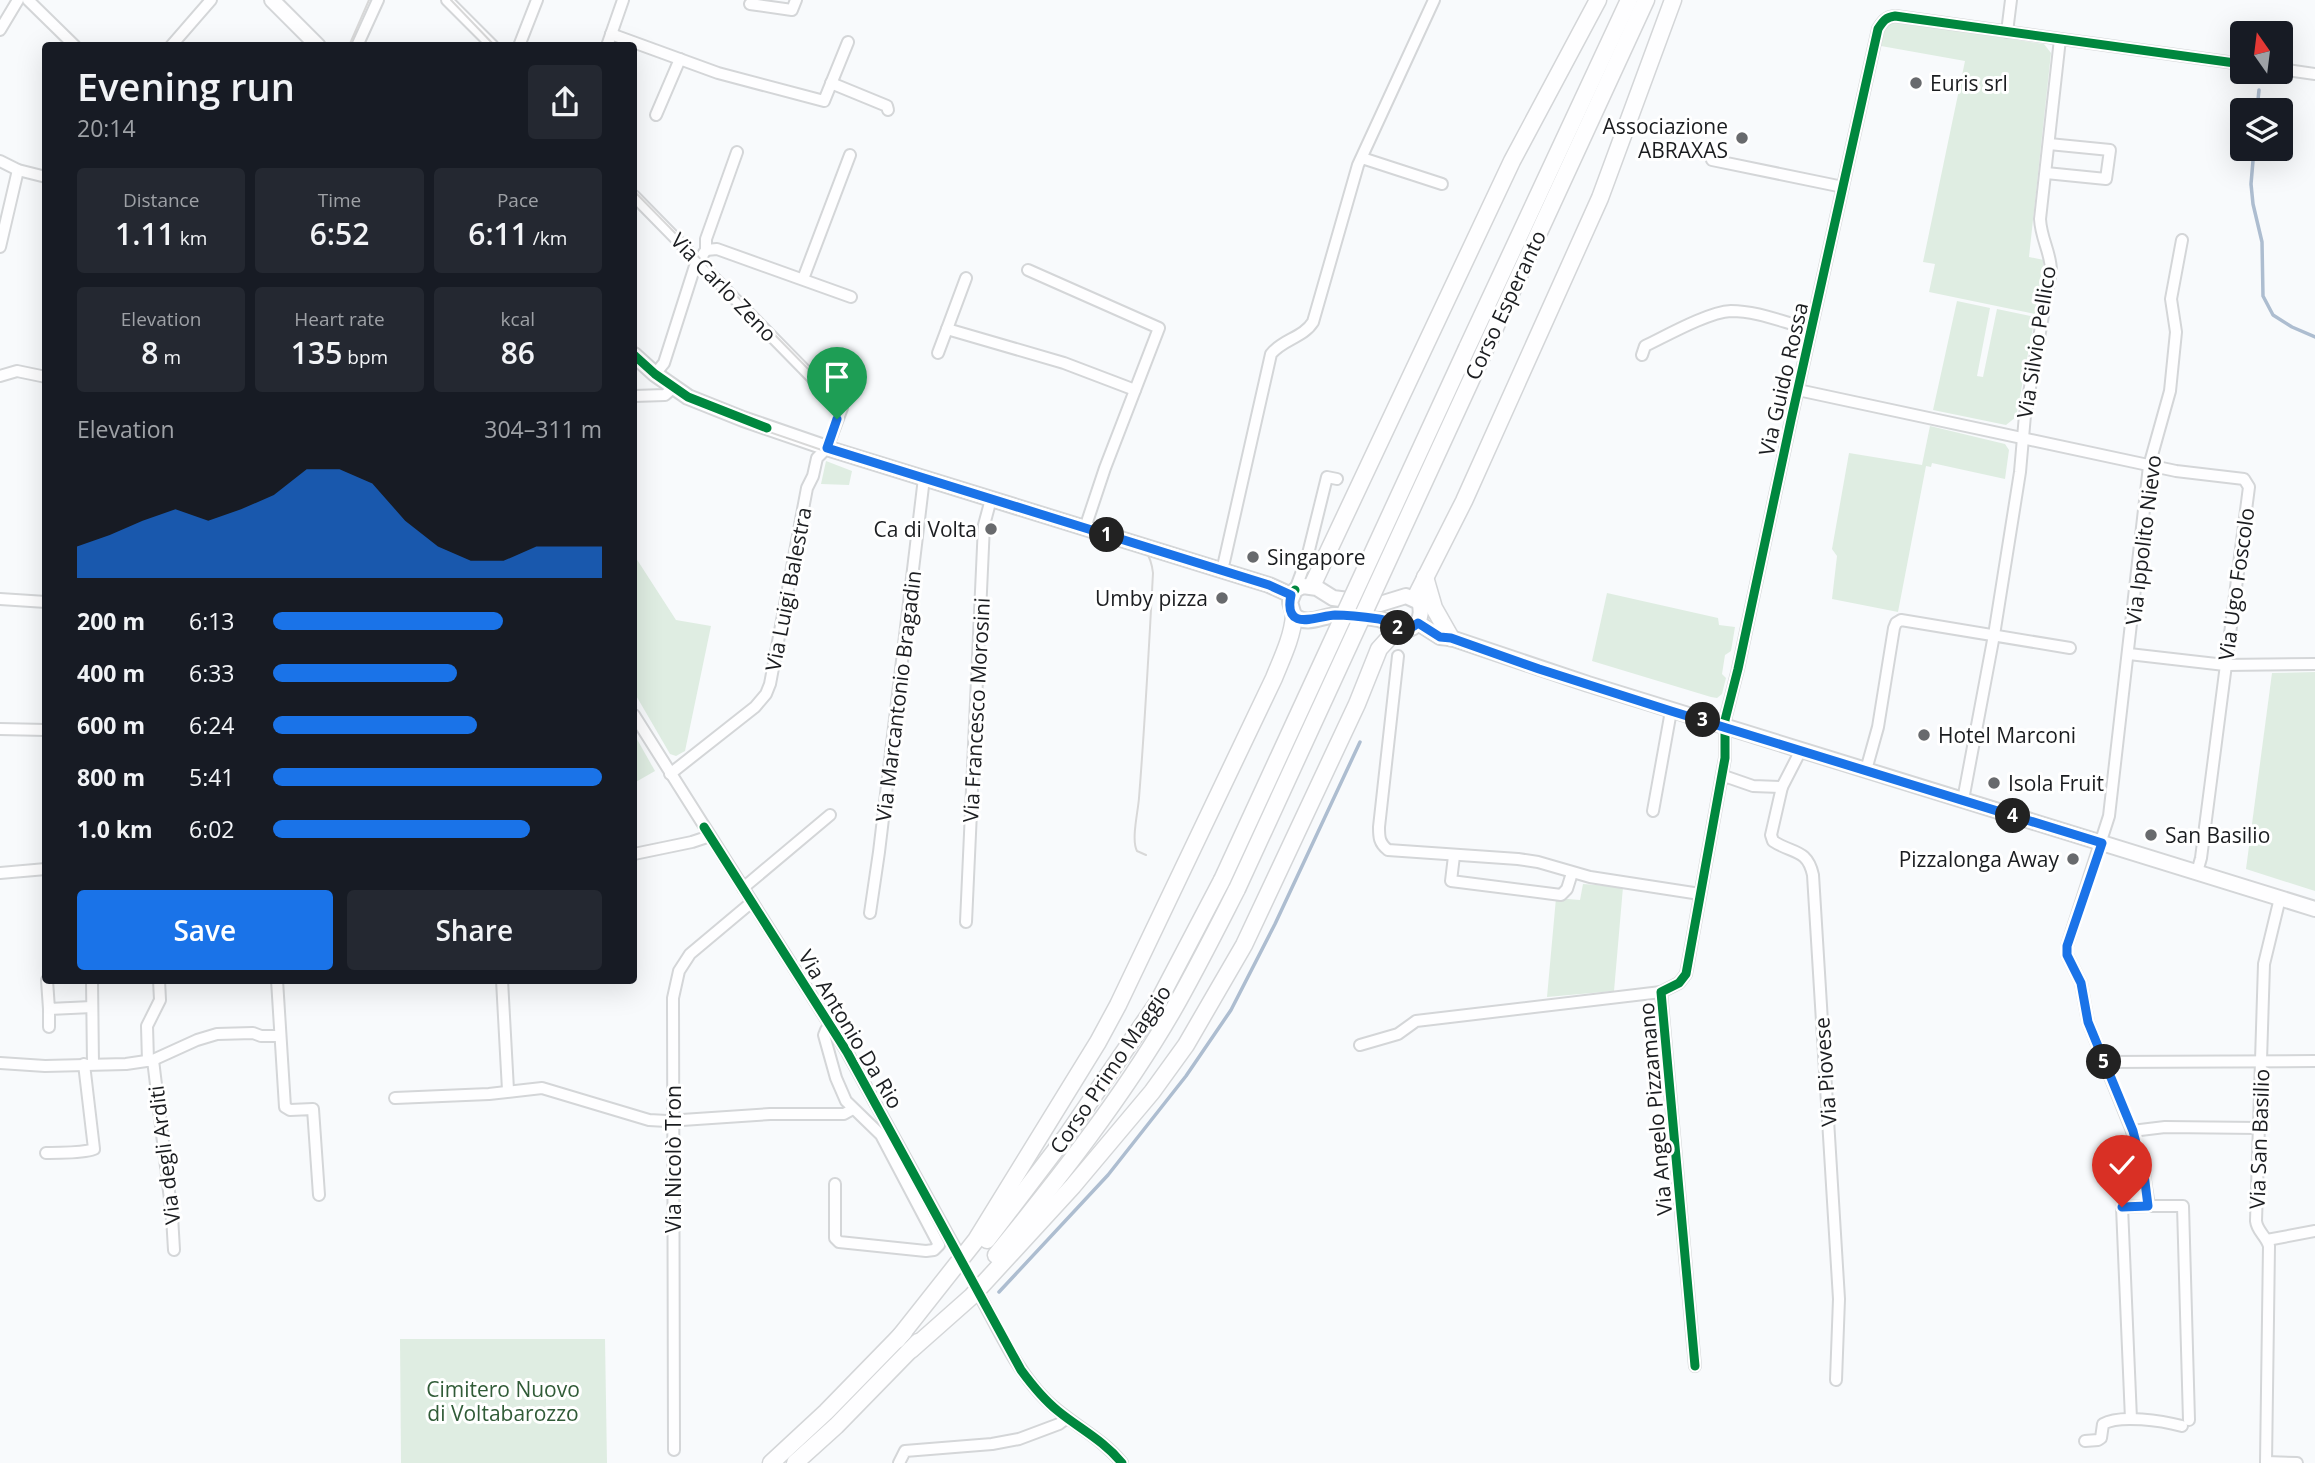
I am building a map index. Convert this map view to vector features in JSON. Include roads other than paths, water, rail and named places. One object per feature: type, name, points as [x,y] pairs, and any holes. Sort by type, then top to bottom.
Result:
[{"type":"highway","points":[[1312,586],[1512,161],[1598,0]]},
{"type":"highway","name":"Corso Esperanto","points":[[1348,606],[1629,0]]},
{"type":"highway","name":"Corso Esperanto","points":[[1365,610],[1646,0]]},
{"type":"highway","points":[[1415,598],[1464,500],[1600,198],[1673,0]]},
{"type":"highway","points":[[1425,577],[1434,608],[1451,638]]},
{"type":"highway","name":"Corso Primo Maggio","points":[[795,1463],[836,1426],[979,1250],[1037,1175],[1158,1002],[1222,880],[1348,606]]},
{"type":"highway","name":"Corso Primo Maggio","points":[[771,1463],[904,1345],[997,1254],[1117,1095],[1172,1012],[1237,889],[1365,610]]},
{"type":"highway","points":[[904,1345],[976,1240],[1118,1005],[1274,678],[1289,639],[1294,616]]},
{"type":"highway","points":[[904,1345],[972,1296],[1073,1186],[1152,1092],[1186,1045],[1244,945],[1357,704],[1379,649],[1398,628]]},
{"type":"main road","points":[[272,0],[314,42]]},
{"type":"main road","points":[[637,358],[673,388],[704,405],[827,448],[1293,593]]},
{"type":"main road","points":[[1303,586],[1312,586],[1328,596],[1380,604],[1399,596],[1415,598],[1422,613],[1418,623],[1409,629],[1398,628],[1380,620],[1340,615],[1303,621],[1294,616],[1290,602],[1293,593],[1303,586]]},
{"type":"main road","points":[[1418,623],[1440,637],[1451,638],[1539,669],[2315,909]]},
{"type":"street","points":[[0,30],[18,0]]},
{"type":"street","points":[[28,0],[71,42]]},
{"type":"street","points":[[174,42],[211,0]]},
{"type":"street","points":[[359,42],[378,0]]},
{"type":"street","points":[[447,0],[489,42]]},
{"type":"street","points":[[521,42],[537,0]]},
{"type":"street","points":[[609,40],[623,0]]},
{"type":"street","points":[[750,4],[792,10],[796,0]]},
{"type":"street","points":[[1222,571],[1271,354],[1277,347],[1308,330],[1313,322],[1362,158],[1434,0]]},
{"type":"street","points":[[2011,0],[2007,32],[2230,62]]},
{"type":"street","name":"Via Guido Rossa","points":[[1724,726],[1882,21],[1888,17],[2007,32]]},
{"type":"street","name":"Via Silvio Pellico","points":[[1964,800],[1994,635],[2020,472],[2028,397],[2051,271],[2051,262],[2041,232],[2060,39]]},
{"type":"street","points":[[637,48],[718,74],[824,101],[848,41]]},
{"type":"street","points":[[656,115],[680,60]]},
{"type":"street","points":[[2293,71],[2315,74]]},
{"type":"street","points":[[831,83],[887,106],[888,110]]},
{"type":"street","points":[[2046,173],[2106,179],[2110,150],[2049,144]]},
{"type":"street","points":[[655,374],[664,363],[698,260],[706,250],[706,239],[737,152]]},
{"type":"street","points":[[803,279],[850,155]]},
{"type":"street","points":[[1362,158],[1442,184]]},
{"type":"street","points":[[1712,160],[1843,187]]},
{"type":"street","points":[[0,162],[42,176]]},
{"type":"street","points":[[0,247],[18,170]]},
{"type":"street","name":"Via Carlo Zeno","points":[[637,199],[842,408],[827,448]]},
{"type":"street","name":"Via Ippolito Nievo","points":[[2148,1206],[2144,1174],[2133,1131],[2088,1022],[2081,983],[2067,955],[2067,946],[2109,816],[2149,466],[2170,391],[2176,332],[2171,299],[2182,240]]},
{"type":"street","points":[[706,250],[717,249],[851,297]]},
{"type":"street","points":[[1028,270],[1159,328],[1085,528]]},
{"type":"street","points":[[938,353],[967,278]]},
{"type":"street","points":[[1642,355],[1645,346],[1711,316],[1730,311],[1757,314],[1811,329]]},
{"type":"street","points":[[947,329],[1064,363],[1135,390]]},
{"type":"street","points":[[1,373],[16,371],[42,376]]},
{"type":"street","points":[[637,396],[665,395],[673,388]]},
{"type":"street","name":"Via Guido Rossa","points":[[1798,390],[2023,438]]},
{"type":"street","name":"Via Ugo Foscolo","points":[[2023,438],[2202,476],[2244,479],[2249,487],[2197,872]]},
{"type":"street","name":"Via Luigi Balestra","points":[[670,774],[755,707],[766,694],[807,488],[819,453],[827,448]]},
{"type":"street","points":[[1293,593],[1307,558],[1327,477],[1337,479]]},
{"type":"street","name":"Via Marcantonio Bragadin","points":[[870,913],[924,478]]},
{"type":"street","name":"Via Francesco Morosini","points":[[967,922],[984,525],[991,499]]},
{"type":"street","points":[[0,599],[42,602]]},
{"type":"street","points":[[1866,771],[1878,727],[1896,623],[1901,620],[2070,648]]},
{"type":"street","points":[[2129,654],[2225,665],[2315,664]]},
{"type":"street","points":[[1398,656],[1379,838],[1388,850],[1518,859],[1538,862],[1572,873],[1700,894]]},
{"type":"street","points":[[1653,811],[1671,711]]},
{"type":"street","name":"Via Antonio Da Rio","points":[[637,720],[831,1026],[880,1109],[959,1255]]},
{"type":"street","points":[[1721,780],[1725,758],[1724,726]]},
{"type":"street","points":[[0,729],[42,730]]},
{"type":"street","name":"Via Piovese","points":[[1801,750],[1782,787],[1772,828],[1773,841],[1801,853],[1811,866],[1839,1298],[1836,1380]]},
{"type":"street","points":[[1721,780],[1727,777],[1753,786],[1782,787]]},
{"type":"street","name":"Via Angelo Pizzamano","points":[[1360,1045],[1398,1034],[1416,1021],[1661,992],[1679,983],[1686,974],[1721,780]]},
{"type":"street","points":[[743,888],[830,815]]},
{"type":"street","points":[[637,853],[710,836]]},
{"type":"street","points":[[1454,856],[1451,881],[1561,895],[1567,889],[1572,873]]},
{"type":"street","points":[[0,873],[42,869]]},
{"type":"street","name":"Via San Basilio","points":[[2280,898],[2264,964],[2256,1221],[2258,1230],[2269,1246],[2266,1463],[2297,1463]]},
{"type":"street","name":"Via Nicolò Tron","points":[[674,1450],[673,998],[679,971],[690,954],[752,902]]},
{"type":"street","points":[[47,984],[49,1027]]},
{"type":"street","points":[[46,1153],[94,1149],[88,1064],[92,984]]},
{"type":"street","name":"Via degli Arditi","points":[[159,984],[160,1000],[147,1026],[174,1250]]},
{"type":"street","points":[[277,984],[285,1107],[290,1110],[313,1109],[319,1195]]},
{"type":"street","points":[[502,984],[508,1090]]},
{"type":"street","name":"Via Angelo Pizzamano","points":[[1661,992],[1695,1366]]},
{"type":"street","points":[[49,1009],[92,1007]]},
{"type":"street","name":"Via Antonio Da Rio","points":[[831,1026],[824,1035],[836,1078],[846,1101],[881,1135],[939,1245],[934,1250],[926,1251],[839,1242],[835,1238],[835,1184]]},
{"type":"street","name":"Via degli Arditi","points":[[0,1063],[45,1066],[126,1064],[151,1061],[217,1034],[253,1032],[261,1036],[280,1036]]},
{"type":"street","points":[[2104,1062],[2315,1061]]},
{"type":"street","points":[[395,1098],[489,1094],[542,1088],[639,1118],[673,1121],[770,1114],[844,1114],[853,1109]]},
{"type":"street","points":[[2133,1131],[2165,1127],[2259,1128]]},
{"type":"street","points":[[2085,1441],[2101,1438],[2103,1424],[2107,1422],[2131,1419],[2185,1423],[2183,1206],[2122,1207],[2131,1419]]},
{"type":"street","points":[[2267,1240],[2315,1231]]},
{"type":"street","points":[[980,1296],[1021,1370],[1035,1389],[1067,1418],[1098,1439],[1122,1463]]},
{"type":"street","points":[[899,1463],[905,1451],[1020,1439],[1059,1424],[1067,1418]]},
{"type":"waterway","points":[[2258,98],[2259,90]]},
{"type":"waterway","points":[[2253,161],[2251,184],[2262,242],[2263,296],[2273,315],[2315,337]]},
{"type":"waterway","points":[[999,1292],[1108,1175],[1186,1076],[1231,1010],[1275,924],[1360,742]]},
{"type":"tunnel","points":[[959,1255],[979,1293]]},
{"type":"tram line","points":[[351,42],[369,0]]},
{"type":"tram line","points":[[451,0],[491,42]]},
{"type":"tram line","points":[[637,194],[818,379],[836,407],[830,439],[836,447],[1128,538],[1146,551],[1153,573],[1135,826],[1135,846],[1137,851],[1146,855]]},
{"type":"tram line","points":[[637,363],[684,398],[743,423],[845,458]]},
{"type":"place","name":"Euris srl","points":[[1916,83]]},
{"type":"place","name":"Associazione ABRAXAS","points":[[1742,138]]},
{"type":"place","name":"Ca di Volta","points":[[991,529]]},
{"type":"place","name":"Singapore","points":[[1253,557]]},
{"type":"place","name":"Umby pizza","points":[[1222,598]]},
{"type":"place","name":"Hotel Marconi","points":[[1924,735]]},
{"type":"place","name":"Isola Fruit","points":[[1994,783]]},
{"type":"place","name":"San Basilio","points":[[2151,835]]},
{"type":"place","name":"Pizzalonga Away","points":[[2073,859]]},
{"type":"park label","name":"Cimitero Nuovo di Voltabarozzo","points":[[503,1401]]}]
